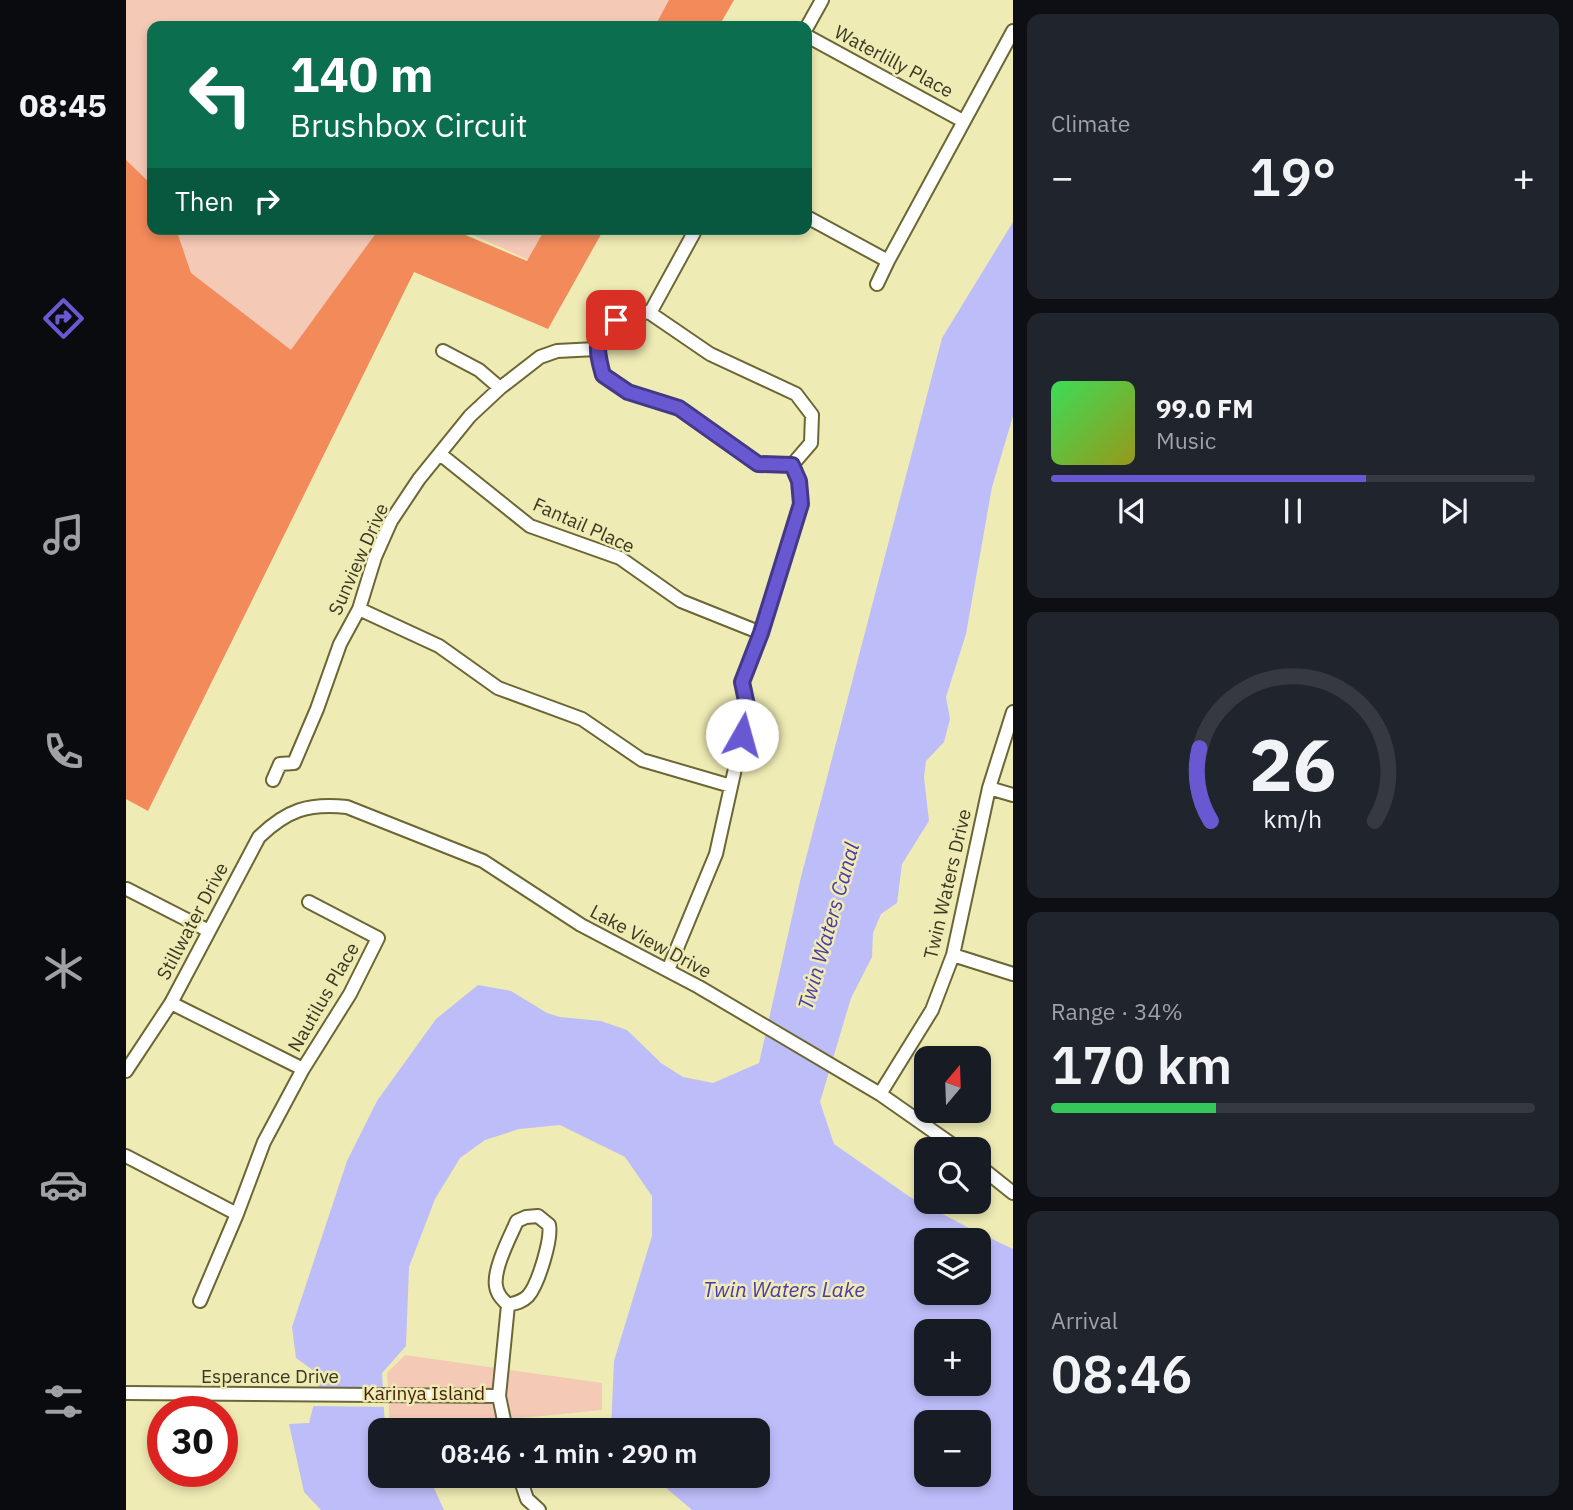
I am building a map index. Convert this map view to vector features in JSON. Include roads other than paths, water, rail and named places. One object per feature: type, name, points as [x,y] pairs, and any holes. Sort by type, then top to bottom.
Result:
[{"type":"street","points":[[810,21],[822,0]]},
{"type":"street","name":"Waterlilly Place","points":[[877,284],[962,121],[1013,31]]},
{"type":"street","name":"Waterlilly Place","points":[[812,39],[962,121]]},
{"type":"street","points":[[812,221],[888,261]]},
{"type":"street","points":[[650,313],[693,235]]},
{"type":"street","points":[[629,310],[650,313],[710,354],[796,394],[812,415],[811,443],[792,465],[758,464],[679,408],[628,392],[603,375],[596,349],[603,330],[629,310]]},
{"type":"street","name":"Sunview Drive","points":[[273,780],[280,764],[294,763],[340,644],[359,609],[375,557],[391,521],[419,479],[470,416],[500,387],[540,357],[557,351],[596,349]]},
{"type":"street","points":[[443,351],[479,370],[500,387]]},
{"type":"street","name":"Fantail Place","points":[[440,454],[530,526],[620,558],[681,601],[761,633]]},
{"type":"street","points":[[667,970],[716,854],[748,710],[742,682],[761,633],[801,504],[799,481],[792,465]]},
{"type":"street","points":[[359,609],[439,646],[498,688],[582,719],[642,760],[731,786]]},
{"type":"street","name":"Twin Waters Drive","points":[[880,1094],[932,1010],[953,955],[989,788],[1013,712]]},
{"type":"street","points":[[989,788],[1013,795]]},
{"type":"street","name":"Lake View Drive","points":[[309,806],[347,807],[483,861],[581,925],[667,970],[880,1094],[941,1137]]},
{"type":"street","name":"Stillwater Drive","points":[[127,1068],[170,1003],[259,837],[273,824],[309,806]]},
{"type":"street","points":[[127,889],[209,931]]},
{"type":"street","name":"Nautilus Place","points":[[200,1301],[264,1142],[303,1069],[350,994],[378,938],[309,902]]},
{"type":"street","points":[[953,955],[1013,974]]},
{"type":"street","name":"Nautilus Place","points":[[170,1003],[303,1069]]},
{"type":"street","points":[[126,1156],[237,1214]]},
{"type":"street","points":[[991,1175],[1013,1193]]},
{"type":"street","points":[[504,1418],[499,1396],[508,1305],[499,1295],[495,1283],[501,1258],[517,1221],[538,1216],[549,1225],[550,1241],[531,1293],[520,1302],[508,1305]]},
{"type":"street","name":"Esperance Drive","points":[[126,1393],[499,1396]]},
{"type":"street","points":[[523,1488],[527,1499],[539,1510]]},
{"type":"water","name":"Twin Waters Lake","points":[[1013,222],[1013,416],[992,487],[966,634],[946,697],[950,719],[944,742],[926,761],[924,777],[929,821],[902,864],[897,903],[881,914],[873,933],[872,957],[851,998],[820,1102],[834,1144],[914,1199],[914,1214],[942,1214],[969,1228],[914,1228],[914,1305],[991,1305],[991,1238],[1013,1249],[1013,1510],[692,1510],[666,1488],[770,1488],[770,1418],[612,1418],[614,1361],[652,1236],[652,1196],[625,1157],[560,1125],[519,1129],[485,1140],[460,1158],[435,1199],[409,1267],[406,1346],[382,1373],[384,1418],[368,1418],[368,1488],[434,1488],[444,1510],[321,1510],[304,1492],[289,1424],[309,1423],[321,1376],[296,1358],[292,1327],[347,1161],[377,1101],[436,1019],[478,985],[511,991],[547,1013],[601,1021],[627,1030],[661,1063],[683,1077],[713,1083],[759,1063],[801,877],[942,338]]},
{"type":"water label","name":"Twin Waters Canal","points":[[828,926]]},
{"type":"park label","name":"Karinya Island","points":[[424,1393]]}]
